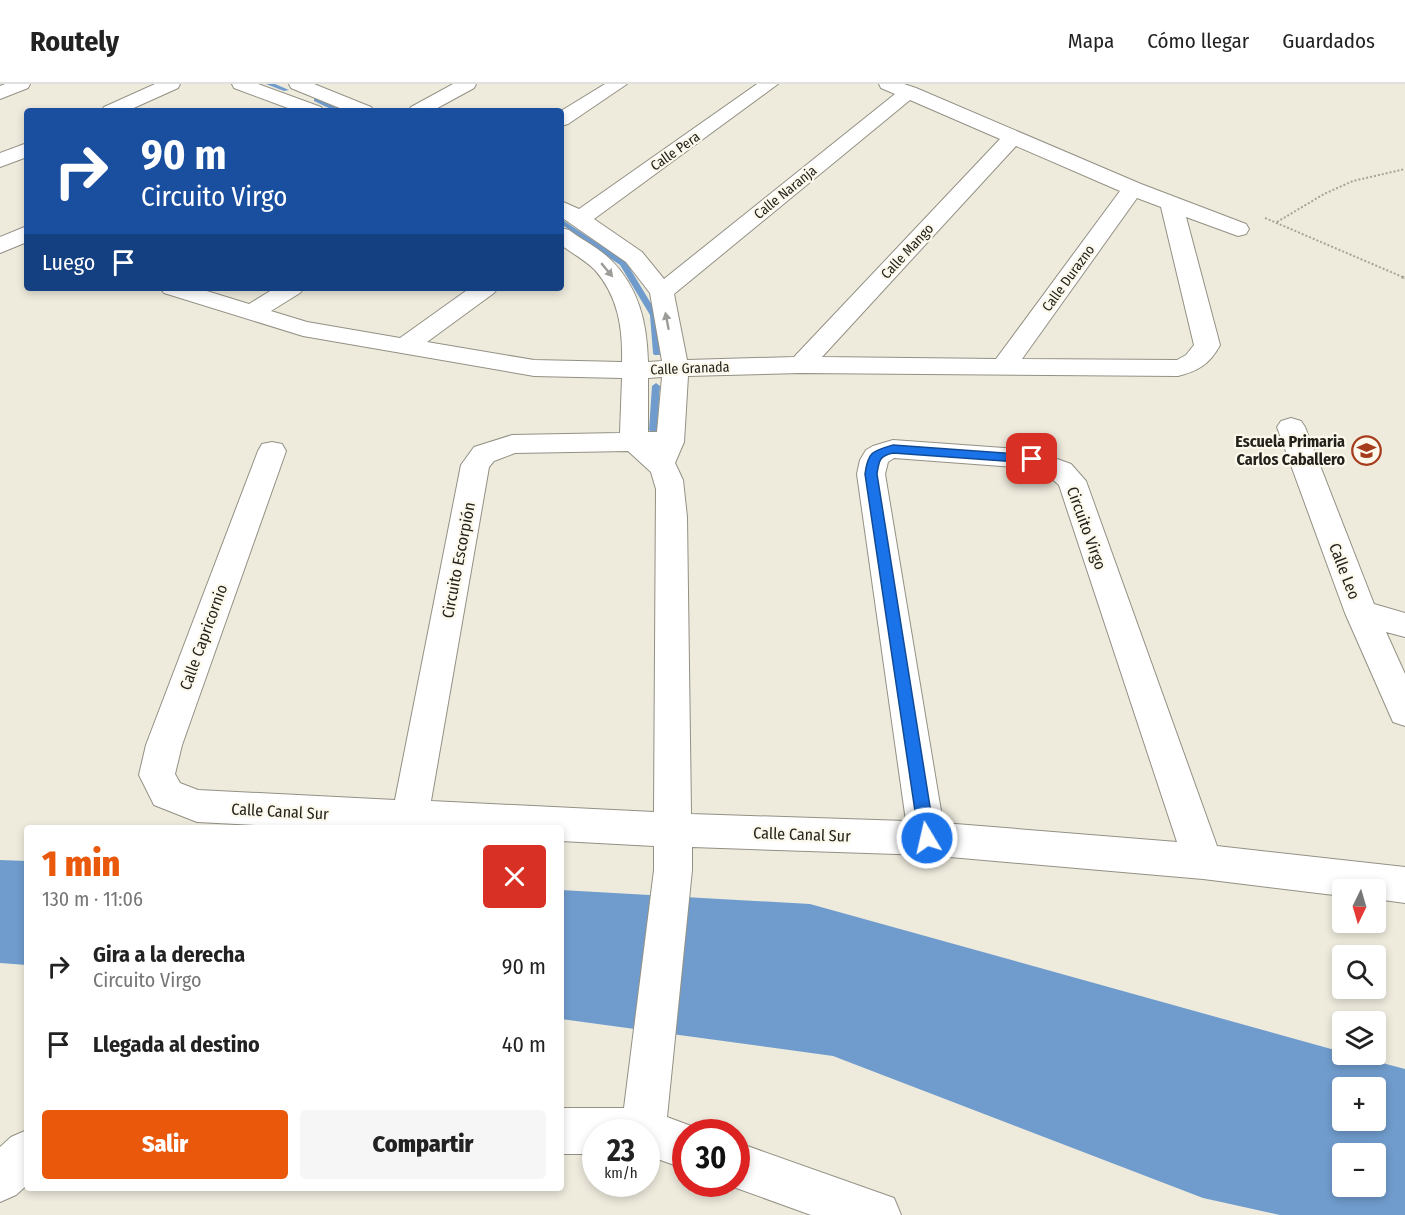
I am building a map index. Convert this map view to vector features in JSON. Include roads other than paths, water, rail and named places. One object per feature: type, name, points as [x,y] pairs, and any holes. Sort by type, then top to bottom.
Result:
[{"type":"street","points":[[0,93],[21,84]]},
{"type":"street","points":[[118,108],[171,84]]},
{"type":"street","points":[[242,84],[303,89],[356,108]]},
{"type":"street","points":[[423,108],[467,84]]},
{"type":"street","points":[[564,118],[618,84]]},
{"type":"street","name":"Calle Pera","points":[[571,213],[770,84]]},
{"type":"street","points":[[888,84],[1172,206],[1238,229]]},
{"type":"street","points":[[270,108],[303,89]]},
{"type":"street","points":[[303,89],[312,108]]},
{"type":"street","name":"Calle Naranja","points":[[662,292],[909,92]]},
{"type":"street","name":"Calle Mango","points":[[801,365],[1013,138]]},
{"type":"street","points":[[0,161],[24,150]]},
{"type":"street","name":"Calle Durazno","points":[[1003,367],[1133,189]]},
{"type":"street","name":"Calle Granada","points":[[181,291],[303,329],[534,368],[634,370],[801,365],[1178,368],[1195,362],[1203,354],[1207,345],[1172,206]]},
{"type":"street","points":[[571,213],[634,257],[662,292],[676,369],[666,452],[672,517],[673,870],[645,1111]]},
{"type":"street","points":[[564,237],[602,264],[623,291],[635,332],[634,441],[666,452]]},
{"type":"street","points":[[251,313],[287,291]]},
{"type":"street","points":[[404,347],[482,291]]},
{"type":"street","name":"Calle Leo","points":[[1291,427],[1361,613],[1405,712]]},
{"type":"street","name":"Circuito Escorpión","points":[[410,817],[475,465],[484,454],[512,444],[634,441]]},
{"type":"street","name":"Circuito Virgo","points":[[927,838],[871,474],[873,460],[878,453],[893,449],[1032,459],[1061,471],[1072,481],[1203,862]]},
{"type":"street","name":"Calle Capricornio","points":[[197,806],[167,794],[157,776],[164,745],[272,451]]},
{"type":"street","points":[[1361,613],[1405,625]]},
{"type":"street","name":"Calle Canal Sur","points":[[197,806],[674,830],[927,838],[1203,862],[1405,885]]},
{"type":"street","points":[[564,1130],[645,1111]]},
{"type":"street","points":[[645,1111],[672,1134]]},
{"type":"street","points":[[0,1179],[24,1156]]},
{"type":"street","points":[[750,1171],[851,1211]]},
{"type":"water","points":[[0,860],[24,861],[24,965],[0,963]]},
{"type":"water","points":[[564,890],[810,904],[1332,1049],[1332,1065],[1386,1064],[1405,1069],[1405,1215],[1280,1215],[1203,1198],[833,1056],[564,1019]]},
{"type":"waterway","points":[[269,84],[286,90]]},
{"type":"waterway","points":[[316,100],[333,108]]},
{"type":"waterway","points":[[564,223],[623,264],[654,315],[657,353]]},
{"type":"waterway","points":[[653,430],[656,386]]},
{"type":"place","name":"Escuela Primaria Carlos Caballero","points":[[1366,450]]}]
